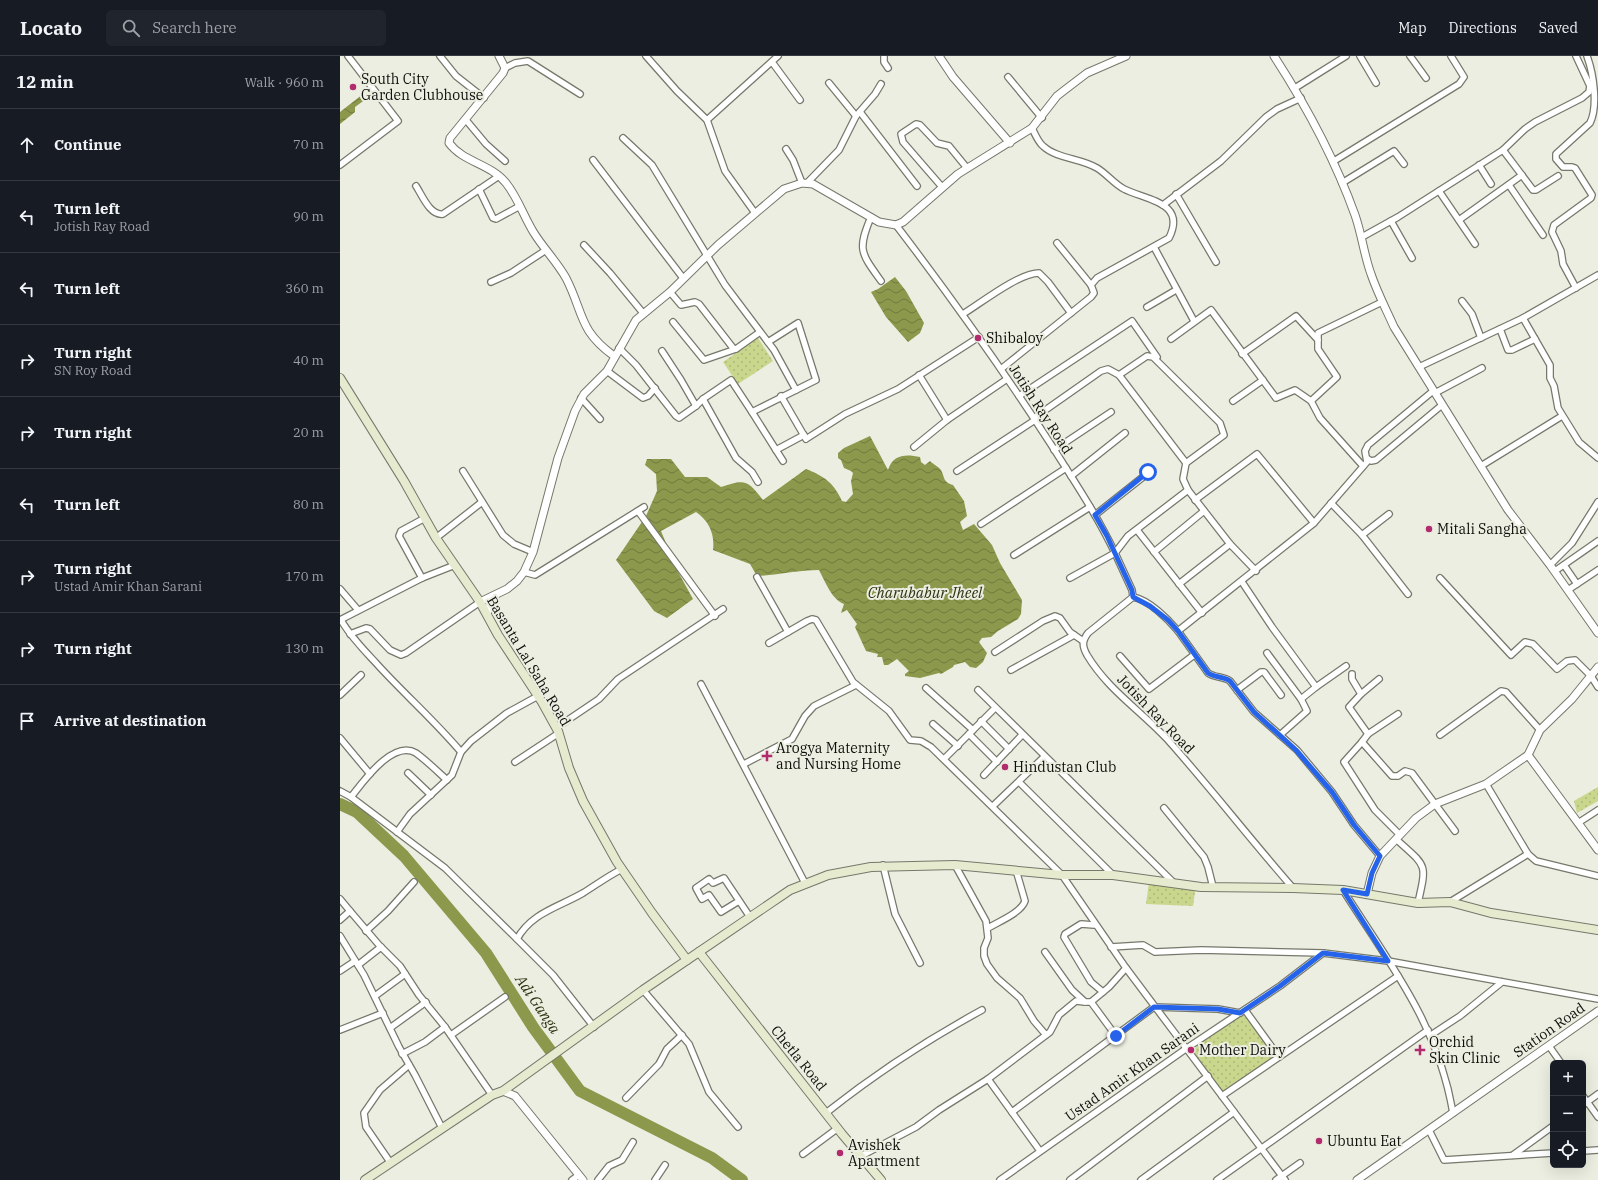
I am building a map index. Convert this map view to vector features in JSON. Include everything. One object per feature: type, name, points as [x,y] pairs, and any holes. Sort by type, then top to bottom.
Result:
[{"type":"main road","name":"Basanta Lal Saha Road","points":[[340,378],[404,481],[436,538],[480,602],[538,696],[557,731],[569,768],[583,801],[622,869],[687,960]]},
{"type":"main road","points":[[368,1179],[390,1162],[492,1095],[503,1091],[643,990],[790,890],[828,875],[883,866],[955,865],[1062,875],[1113,875],[1176,884],[1213,887],[1343,890],[1418,903],[1450,902],[1491,913],[1598,930]]},
{"type":"main road","name":"Chetla Road","points":[[699,952],[881,1180]]},
{"type":"street","points":[[340,165],[398,121],[348,56]]},
{"type":"street","points":[[440,56],[456,76],[484,98]]},
{"type":"street","points":[[499,56],[506,68]]},
{"type":"street","points":[[646,56],[677,91],[707,120],[725,171],[755,213]]},
{"type":"street","points":[[707,120],[778,56]]},
{"type":"street","points":[[884,56],[884,62],[888,68]]},
{"type":"street","points":[[939,56],[953,78],[1010,143]]},
{"type":"street","points":[[350,634],[366,628],[370,629],[390,650],[400,654],[406,653],[480,602],[507,589],[518,581],[533,552],[558,458],[570,423],[581,398],[607,371],[614,356],[636,320],[670,292],[706,256],[784,189],[804,183],[813,184],[871,217],[888,225],[896,226],[903,222],[942,187],[967,168],[1010,143],[1032,128],[1042,118],[1057,96],[1087,73],[1126,56]]},
{"type":"street","points":[[1274,56],[1301,98],[1334,160],[1362,237],[1371,273],[1382,302],[1434,392],[1508,510],[1555,571],[1598,634]]},
{"type":"street","points":[[1295,88],[1346,56]]},
{"type":"street","points":[[1360,56],[1376,83]]},
{"type":"street","points":[[1410,56],[1426,78]]},
{"type":"street","points":[[1334,160],[1459,84],[1464,77],[1451,56]]},
{"type":"street","points":[[1362,237],[1391,221],[1503,150],[1525,128],[1548,114],[1582,98],[1589,92],[1590,86],[1576,56]]},
{"type":"street","points":[[1576,288],[1563,264],[1561,251],[1552,232],[1554,225],[1591,198],[1592,194],[1575,168],[1572,166],[1563,167],[1556,159],[1556,154],[1595,118],[1597,111],[1598,90],[1587,56]]},
{"type":"street","points":[[580,94],[528,61],[515,63],[506,68],[484,98],[450,138],[449,143],[456,151],[485,166],[506,182],[529,225],[567,280],[586,328],[598,343],[614,356]]},
{"type":"street","points":[[772,62],[800,100]]},
{"type":"street","points":[[1008,77],[1042,118]]},
{"type":"street","points":[[829,83],[858,114],[917,186]]},
{"type":"street","points":[[804,183],[839,150],[858,114],[875,94],[881,84]]},
{"type":"street","points":[[1163,205],[1221,160],[1277,109],[1301,98]]},
{"type":"street","points":[[466,120],[486,144],[505,161]]},
{"type":"street","points":[[942,187],[903,142],[901,134],[903,132],[916,124],[920,125],[937,144],[949,146],[967,168]]},
{"type":"street","points":[[1032,128],[1039,142],[1048,150],[1090,165],[1124,190],[1154,200],[1163,205],[1173,215],[1174,223],[1169,238],[1097,278],[1091,285]]},
{"type":"street","points":[[623,138],[652,164],[706,256],[725,285],[774,350],[796,390]]},
{"type":"street","points":[[786,149],[794,160],[804,183]]},
{"type":"street","points":[[1503,150],[1530,187],[1536,190],[1558,176]]},
{"type":"street","points":[[1342,183],[1394,151],[1404,164]]},
{"type":"street","points":[[593,160],[683,278]]},
{"type":"street","points":[[1479,165],[1491,184]]},
{"type":"street","points":[[1459,220],[1522,175]]},
{"type":"street","points":[[416,186],[428,205],[435,213],[439,215],[443,214],[499,176]]},
{"type":"street","points":[[1509,185],[1543,235]]},
{"type":"street","points":[[479,189],[493,218],[496,219],[520,206]]},
{"type":"street","points":[[1439,191],[1475,244]]},
{"type":"street","points":[[1176,194],[1216,262]]},
{"type":"street","points":[[871,217],[862,247],[866,261],[881,281]]},
{"type":"street","points":[[1391,221],[1412,258]]},
{"type":"street","name":"Jotish Ray Road","points":[[896,226],[963,314],[1066,468],[1095,515],[1115,553],[1132,590],[1133,597]]},
{"type":"street","points":[[1001,369],[1094,293],[1091,285],[1057,243]]},
{"type":"street","points":[[584,245],[610,273],[643,313]]},
{"type":"street","points":[[1154,247],[1194,321]]},
{"type":"street","points":[[491,282],[517,269],[546,250]]},
{"type":"street","points":[[963,314],[1019,279],[1035,273],[1039,273],[1048,282],[1071,313]]},
{"type":"street","points":[[1419,367],[1523,318],[1598,275]]},
{"type":"street","points":[[1147,307],[1176,290]]},
{"type":"street","points":[[670,292],[680,305],[695,302],[699,304],[736,350]]},
{"type":"street","points":[[1462,301],[1472,314],[1480,338]]},
{"type":"street","points":[[1311,401],[1337,377],[1318,349],[1318,333],[1382,302]]},
{"type":"street","points":[[1171,339],[1211,310],[1242,354],[1276,398],[1295,390],[1311,401],[1320,418],[1363,466]]},
{"type":"street","points":[[1242,354],[1296,316],[1318,340]]},
{"type":"street","points":[[1523,318],[1550,365],[1550,378],[1554,386],[1556,403],[1562,416],[1579,442],[1598,458]]},
{"type":"street","points":[[1019,396],[1132,321],[1158,360],[1220,423],[1224,435],[1219,441],[1186,463],[1183,479],[1188,490],[1230,544],[1256,571]]},
{"type":"street","points":[[673,322],[704,360],[736,350],[760,332]]},
{"type":"street","points":[[752,412],[781,396],[816,380],[798,323],[768,342]]},
{"type":"street","points":[[1500,329],[1508,350],[1512,350],[1535,340]]},
{"type":"street","points":[[781,396],[806,439],[845,414],[898,389],[979,337]]},
{"type":"street","points":[[619,348],[655,388],[679,418],[696,406],[702,399],[731,380],[783,461]]},
{"type":"street","points":[[662,351],[696,406]]},
{"type":"street","points":[[1119,375],[1147,356],[1158,360]]},
{"type":"street","points":[[1368,459],[1365,451],[1368,445],[1434,392],[1482,368]]},
{"type":"street","points":[[957,471],[1034,419],[1101,371],[1108,369],[1119,375],[1186,463]]},
{"type":"street","points":[[607,371],[642,398],[648,396],[655,388]]},
{"type":"street","points":[[919,375],[947,420]]},
{"type":"street","points":[[914,447],[947,420],[1007,379]]},
{"type":"street","points":[[1233,402],[1262,380]]},
{"type":"street","points":[[581,398],[600,419]]},
{"type":"street","points":[[702,399],[736,458],[752,472],[758,482]]},
{"type":"street","points":[[1368,459],[1371,461],[1376,460],[1442,405]]},
{"type":"street","points":[[1054,450],[1111,412]]},
{"type":"street","points":[[1481,466],[1562,416]]},
{"type":"street","points":[[1071,476],[1125,434]]},
{"type":"street","points":[[776,450],[804,435]]},
{"type":"street","points":[[1196,500],[1257,454],[1314,523]]},
{"type":"street","points":[[1178,631],[1256,571],[1314,523],[1368,459]]},
{"type":"street","points":[[981,524],[1066,468]]},
{"type":"street","points":[[463,471],[502,535],[514,544],[533,552]]},
{"type":"street","points":[[1095,515],[1148,472]]},
{"type":"street","points":[[1070,578],[1115,553],[1123,542],[1188,490]]},
{"type":"street","points":[[436,538],[482,502]]},
{"type":"street","points":[[1550,565],[1572,543],[1598,502]]},
{"type":"street","points":[[1331,503],[1362,535],[1408,594]]},
{"type":"street","points":[[524,572],[535,576],[644,507]]},
{"type":"street","points":[[1014,556],[1090,507]]},
{"type":"street","points":[[638,511],[715,616]]},
{"type":"street","points":[[1154,552],[1204,511]]},
{"type":"street","points":[[1362,535],[1389,514]]},
{"type":"street","points":[[422,578],[399,536],[401,531],[425,518]]},
{"type":"street","points":[[1137,530],[1202,613]]},
{"type":"street","points":[[1555,571],[1598,541]]},
{"type":"street","points":[[1179,584],[1230,544]]},
{"type":"street","points":[[455,565],[422,578],[341,620],[350,634],[397,687],[434,722],[461,752]]},
{"type":"street","points":[[1564,565],[1577,584]]},
{"type":"street","points":[[1568,590],[1598,570]]},
{"type":"street","points":[[757,577],[788,632]]},
{"type":"street","points":[[1440,578],[1511,655],[1525,642],[1533,644],[1558,669],[1567,660],[1575,660],[1591,676],[1598,687]]},
{"type":"street","points":[[1242,582],[1316,687]]},
{"type":"street","points":[[340,589],[358,610]]},
{"type":"street","points":[[488,617],[489,604],[499,592]]},
{"type":"street","points":[[995,652],[1043,621],[1055,616],[1060,618],[1074,635],[1083,641],[1088,633],[1133,597],[1150,606],[1168,620],[1178,631],[1208,673],[1213,676],[1225,678],[1237,690],[1254,712],[1296,750],[1332,792],[1354,825],[1380,856]]},
{"type":"street","points":[[515,762],[599,699],[618,679],[715,616],[723,609]]},
{"type":"street","points":[[769,643],[812,619],[816,620],[846,673],[856,685],[889,711],[910,740],[925,742],[944,759],[1062,875],[1094,924],[1154,1007],[1187,1048],[1284,1178]]},
{"type":"street","points":[[1011,670],[1074,635]]},
{"type":"street","name":"Jotish Ray Road","points":[[1083,641],[1083,647],[1087,655],[1107,682],[1126,702],[1166,738],[1293,888]]},
{"type":"street","points":[[1267,653],[1301,699],[1307,711],[1280,735]]},
{"type":"street","points":[[1120,656],[1149,690],[1194,655]]},
{"type":"street","points":[[1301,699],[1346,666]]},
{"type":"street","points":[[1367,894],[1372,873],[1380,856],[1399,838],[1416,818],[1435,804],[1486,784],[1528,756],[1540,730],[1572,698],[1598,667]]},
{"type":"street","points":[[1237,690],[1261,672],[1264,672],[1281,695]]},
{"type":"street","points":[[1352,674],[1352,679],[1361,694]]},
{"type":"street","points":[[340,695],[361,675]]},
{"type":"street","points":[[1368,734],[1349,707],[1361,694],[1379,679]]},
{"type":"street","points":[[701,684],[805,883]]},
{"type":"street","points":[[744,764],[792,739],[805,716],[814,706],[856,685]]},
{"type":"street","points":[[926,688],[971,732],[997,762]]},
{"type":"street","points":[[978,690],[1044,757],[1176,884]]},
{"type":"street","points":[[1440,735],[1501,691],[1506,692],[1540,730]]},
{"type":"street","points":[[397,832],[410,814],[452,775],[461,752],[507,713],[538,696]]},
{"type":"street","points":[[944,759],[995,708]]},
{"type":"street","points":[[1398,714],[1368,734],[1344,762],[1375,810],[1420,860],[1424,868],[1424,876],[1418,903]]},
{"type":"street","points":[[981,721],[1009,749]]},
{"type":"street","points":[[933,724],[958,746]]},
{"type":"street","points":[[984,775],[1022,735]]},
{"type":"street","points":[[340,738],[370,774]]},
{"type":"street","points":[[1362,742],[1392,776],[1398,776],[1405,771],[1412,773],[1455,831]]},
{"type":"street","points":[[349,795],[389,756],[402,752],[411,751],[416,753],[447,780]]},
{"type":"street","points":[[1528,756],[1598,850]]},
{"type":"street","points":[[993,806],[1044,757]]},
{"type":"street","points":[[408,772],[431,795]]},
{"type":"street","points":[[1019,782],[1113,875]]},
{"type":"street","points":[[1486,784],[1528,854],[1542,863],[1598,876]]},
{"type":"street","points":[[340,791],[349,795],[445,868],[553,975],[594,1026]]},
{"type":"street","points":[[1164,808],[1207,862],[1213,887]]},
{"type":"street","points":[[1578,823],[1598,810]]},
{"type":"street","points":[[1450,902],[1528,854]]},
{"type":"street","points":[[955,865],[986,921],[988,938],[984,948],[984,956],[988,964],[997,978],[1020,998],[1034,1021],[1046,1034]]},
{"type":"street","points":[[883,866],[895,914],[920,963]]},
{"type":"street","points":[[517,939],[522,930],[533,920],[581,894],[622,869]]},
{"type":"street","points":[[988,928],[1024,904],[1025,901],[1016,870]]},
{"type":"street","points":[[739,901],[721,912],[710,896],[702,899],[696,888],[709,879],[713,883],[724,878],[750,917]]},
{"type":"street","points":[[366,931],[388,912],[414,882]]},
{"type":"street","points":[[1343,890],[1398,976],[1430,1033],[1448,1086],[1453,1113]]},
{"type":"street","points":[[340,899],[366,931],[396,962],[451,1035],[492,1095]]},
{"type":"street","points":[[340,920],[350,911]]},
{"type":"street","points":[[1094,924],[1081,924],[1068,932],[1064,937],[1091,982],[1103,992]]},
{"type":"street","points":[[340,936],[375,996],[402,1054],[442,1128]]},
{"type":"street","points":[[1111,947],[1143,945],[1155,952],[1201,950],[1323,953],[1388,961],[1598,999]]},
{"type":"street","points":[[340,971],[381,947]]},
{"type":"street","points":[[1045,952],[1072,990],[1088,1002],[1116,1036]]},
{"type":"street","name":"Ustad Amir Khan Sarani","points":[[1000,1180],[1187,1048],[1280,986],[1323,953]]},
{"type":"street","points":[[861,1156],[916,1127],[939,1110],[988,1079],[1053,1028],[1059,1015],[1076,1001],[1088,1002],[1103,992],[1126,968]]},
{"type":"street","points":[[375,996],[405,974]]},
{"type":"street","points":[[1222,1096],[1398,976]]},
{"type":"street","points":[[1217,1180],[1261,1148],[1430,1033],[1468,1010],[1502,982]]},
{"type":"street","points":[[643,990],[682,1035],[693,1053],[712,1096],[738,1128]]},
{"type":"street","points":[[451,1035],[505,997]]},
{"type":"street","points":[[390,1028],[426,1002]]},
{"type":"street","points":[[1012,1112],[1154,1007],[1243,1011],[1279,1057]]},
{"type":"street","points":[[826,1113],[851,1093],[926,1041],[982,1010]]},
{"type":"street","name":"Station Road","points":[[1357,1180],[1598,1011]]},
{"type":"street","points":[[340,1030],[383,1013]]},
{"type":"street","points":[[402,1054],[425,1042],[445,1027]]},
{"type":"street","points":[[626,1098],[660,1064],[667,1049],[682,1035]]},
{"type":"street","points":[[1549,1046],[1559,1060]]},
{"type":"street","points":[[390,1162],[366,1127],[364,1113],[380,1090],[409,1065]]},
{"type":"street","points":[[1070,1180],[1208,1076]]},
{"type":"street","points":[[988,1079],[1040,1151]]},
{"type":"street","points":[[503,1091],[515,1096],[581,1178],[572,1180]]},
{"type":"street","points":[[1586,1102],[1598,1094]]},
{"type":"street","points":[[1586,1104],[1598,1117]]},
{"type":"street","points":[[1142,1180],[1234,1112]]},
{"type":"street","points":[[803,1154],[838,1128]]},
{"type":"street","points":[[1513,1155],[1550,1128]]},
{"type":"street","points":[[1428,1130],[1444,1160],[1550,1153]]},
{"type":"street","points":[[598,1180],[609,1166],[622,1160],[633,1142]]},
{"type":"street","points":[[1586,1151],[1598,1150]]},
{"type":"street","points":[[1276,1180],[1284,1178],[1300,1163]]},
{"type":"street","points":[[655,1180],[664,1165]]},
{"type":"shaded area","points":[[758,338],[773,361],[738,384],[723,362]]},
{"type":"shaded area","points":[[1598,787],[1598,801],[1577,813],[1574,801]]},
{"type":"shaded area","points":[[1149,882],[1196,885],[1193,906],[1146,904]]},
{"type":"shaded area","points":[[1240,1010],[1274,1056],[1223,1093],[1191,1051],[1197,1047],[1194,1043]]},
{"type":"water","points":[[363,94],[366,99],[355,107],[355,112],[340,124],[340,112]]},
{"type":"water","points":[[895,277],[906,291],[924,323],[920,333],[908,342],[886,317],[871,292]]},
{"type":"water","name":"Charubabur Jheel","points":[[870,436],[888,470],[893,461],[897,458],[901,456],[910,456],[920,457],[921,462],[925,465],[930,461],[941,470],[946,481],[953,485],[964,501],[967,516],[960,522],[963,530],[974,524],[992,545],[1000,563],[1022,600],[1021,614],[1018,619],[991,637],[982,638],[979,642],[987,653],[983,662],[976,668],[970,667],[965,662],[954,665],[941,674],[939,673],[920,678],[905,676],[905,674],[909,671],[897,659],[888,665],[884,665],[882,657],[877,657],[878,654],[866,651],[855,627],[857,624],[847,610],[841,613],[844,604],[836,599],[832,594],[819,570],[757,576],[750,564],[713,550],[713,539],[710,528],[704,519],[696,512],[661,531],[677,570],[693,599],[667,618],[654,611],[616,560],[646,516],[657,491],[656,474],[645,465],[647,459],[671,459],[685,477],[707,477],[721,487],[741,482],[745,483],[753,488],[763,500],[806,469],[818,474],[828,481],[836,489],[842,501],[846,502],[853,494],[851,481],[853,473],[844,468],[841,460],[838,458],[838,453],[844,448]]},
{"type":"waterway","name":"Adi Ganga","points":[[340,804],[357,812],[404,856],[486,953],[533,1027],[580,1091],[712,1158],[742,1180]]},
{"type":"place","name":"South City Garden Clubhouse","points":[[353,87]]},
{"type":"place","name":"Shibaloy","points":[[978,338]]},
{"type":"place","name":"Mitali Sangha","points":[[1429,529]]},
{"type":"place","name":"Arogya Maternity and Nursing Home","points":[[767,756]]},
{"type":"place","name":"Hindustan Club","points":[[1005,767]]},
{"type":"place","name":"Mother Dairy","points":[[1191,1050]]},
{"type":"place","name":"Orchid Skin Clinic","points":[[1420,1050]]},
{"type":"place","name":"Ubuntu Eat","points":[[1319,1141]]},
{"type":"place","name":"Avishek Apartment","points":[[840,1153]]},
{"type":"route","points":[[1116,1036],[1154,1007],[1218,1009],[1240,1013],[1280,986],[1323,953],[1388,961],[1343,890],[1367,894],[1372,873],[1380,856],[1354,825],[1332,792],[1285,738],[1270,727],[1254,712],[1230,681],[1225,678],[1213,676],[1202,667],[1178,631],[1168,620],[1150,606],[1133,597],[1132,590],[1115,553],[1095,515],[1148,472]]}]
